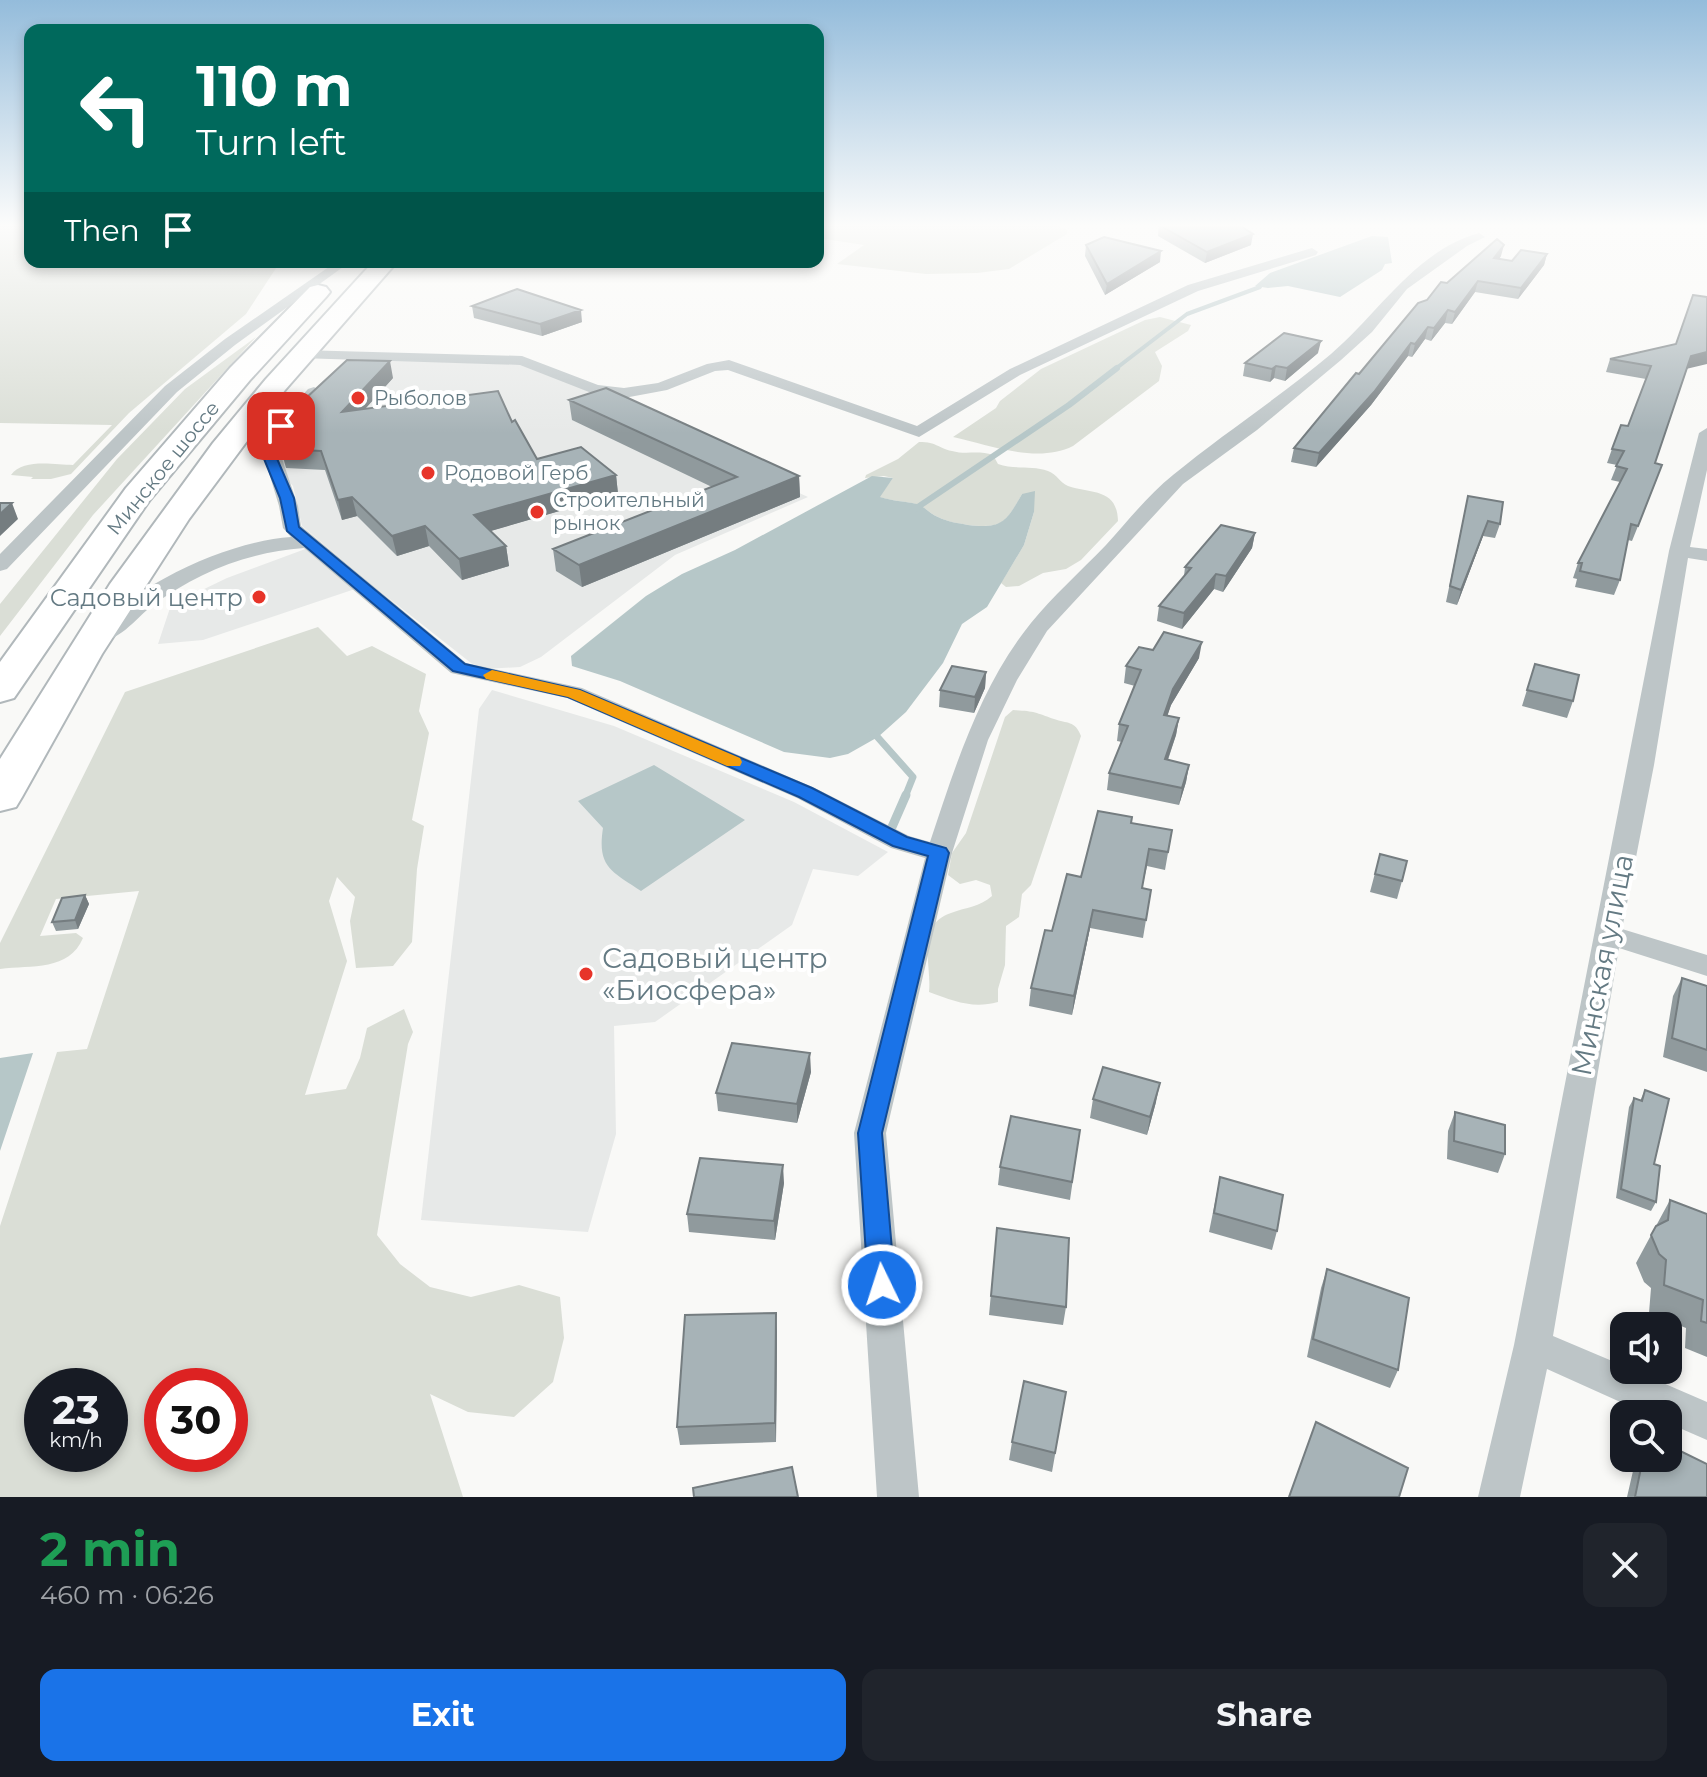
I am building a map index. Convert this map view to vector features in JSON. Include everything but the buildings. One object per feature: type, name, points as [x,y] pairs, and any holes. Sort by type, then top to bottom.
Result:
[{"type":"highway","name":"Минское шоссе","points":[[0,690],[137,495],[240,374],[317,293]]},
{"type":"highway","name":"Минское шоссе","points":[[0,797],[163,530],[299,354],[357,293]]},
{"type":"street","points":[[0,565],[171,389],[230,342],[301,293]]},
{"type":"street","points":[[299,354],[522,361],[595,389],[624,393],[661,387],[712,367],[729,365],[919,432],[1015,372],[1183,293]]},
{"type":"street","points":[[898,1497],[870,1133],[939,853],[976,740],[1006,680],[1051,612],[1177,480],[1251,426],[1336,357],[1367,329],[1396,293]]},
{"type":"street","points":[[352,355],[268,443],[272,467],[287,498],[298,535],[373,593],[459,668],[574,693],[806,793],[900,842],[939,853]]},
{"type":"street","name":"Минская улица","points":[[1499,1497],[1533,1345],[1607,934],[1642,765],[1693,553],[1707,433]]},
{"type":"street","points":[[86,653],[139,604],[158,592],[201,569],[298,535]]},
{"type":"street","points":[[1607,934],[1707,966]]},
{"type":"street","points":[[1533,1345],[1707,1421]]},
{"type":"shaded area","points":[[0,293],[260,293],[246,314],[129,413],[71,474],[51,479],[11,475],[31,464],[73,465],[112,425],[0,423]]},
{"type":"shaded area","points":[[1320,293],[1346,293],[1340,297]]},
{"type":"shaded area","points":[[1160,317],[1191,325],[1188,331],[1155,352],[1162,366],[1159,381],[1073,446],[1059,451],[1029,453],[953,437],[996,408],[1000,401],[1041,369],[1145,320]]},
{"type":"shaded area","points":[[256,337],[93,515],[0,636],[0,604],[117,459],[185,389]]},
{"type":"shaded area","name":"Строительный рынок","points":[[388,360],[526,365],[590,392],[588,397],[808,497],[675,555],[541,657],[520,667],[485,669],[471,663],[302,526],[293,486],[277,468],[291,429],[352,371]]},
{"type":"shaded area","points":[[919,442],[957,452],[993,455],[998,464],[1004,466],[1048,471],[1068,486],[1108,498],[1117,510],[1118,521],[1081,560],[1066,569],[1043,573],[1019,586],[1006,587],[1001,583],[1024,545],[1034,512],[1022,494],[1002,522],[989,526],[968,525],[942,519],[916,504],[879,497],[893,478],[865,478],[898,459]]},
{"type":"shaded area","points":[[872,476],[893,478],[880,497],[917,504],[942,519],[968,525],[989,526],[1002,522],[1022,494],[1035,491],[1034,512],[1024,545],[987,607],[962,624],[943,663],[906,712],[878,737],[848,754],[830,758],[784,752],[620,681],[572,666],[571,656],[646,596],[682,574],[735,550]]},
{"type":"shaded area","name":"Садовый центр","points":[[308,548],[355,589],[203,640],[158,644],[171,605],[227,578]]},
{"type":"shaded area","points":[[318,627],[347,656],[372,646],[426,674],[419,711],[429,733],[412,820],[424,826],[417,869],[412,942],[393,966],[356,968],[350,921],[355,897],[337,877],[329,901],[347,961],[305,1095],[346,1089],[360,1058],[367,1028],[404,1009],[413,1032],[408,1044],[377,1235],[400,1264],[430,1287],[471,1297],[519,1285],[560,1297],[564,1338],[553,1382],[514,1417],[468,1412],[430,1394],[463,1497],[0,1497],[0,1226],[57,1052],[87,1049],[139,891],[56,899],[40,936],[76,933],[83,938],[77,949],[59,961],[0,969],[0,943],[125,692]]},
{"type":"shaded area","name":"Садовый центр «Биосфера»","points":[[492,690],[614,726],[794,802],[888,852],[858,876],[813,869],[792,925],[655,1022],[614,1026],[616,1134],[588,1232],[421,1220],[479,709]]},
{"type":"shaded area","points":[[1013,710],[1034,712],[1070,723],[1081,736],[1031,885],[1022,894],[1019,917],[1006,926],[1005,965],[998,989],[998,1002],[971,1004],[929,992],[929,936],[940,919],[978,905],[992,896],[990,885],[976,880],[960,884],[948,875],[952,853],[966,833],[1005,717]]},
{"type":"shaded area","points":[[654,765],[745,820],[641,891],[608,867],[602,851],[603,828],[578,801]]},
{"type":"shaded area","points":[[33,1053],[0,1151],[0,1058]]},
{"type":"waterway","points":[[1114,370],[1187,314],[1244,293]]},
{"type":"waterway","points":[[912,511],[1069,405],[1117,368]]},
{"type":"waterway","points":[[873,732],[913,777],[905,797]]},
{"type":"waterway","points":[[892,827],[906,795]]},
{"type":"slow traffic","points":[[492,675],[574,693],[733,762]]},
{"type":"place","name":"Рыболов","points":[[358,398]]},
{"type":"place","name":"Родовой Герб","points":[[428,473]]},
{"type":"place","name":"Строительный рынок","points":[[537,512]]},
{"type":"place","name":"Садовый центр","points":[[259,597]]},
{"type":"place","name":"Садовый центр «Биосфера»","points":[[586,974]]},
{"type":"route","points":[[281,426],[268,443],[269,454],[287,498],[292,528],[459,668],[574,693],[806,793],[900,842],[939,853],[870,1133],[882,1285]]}]
